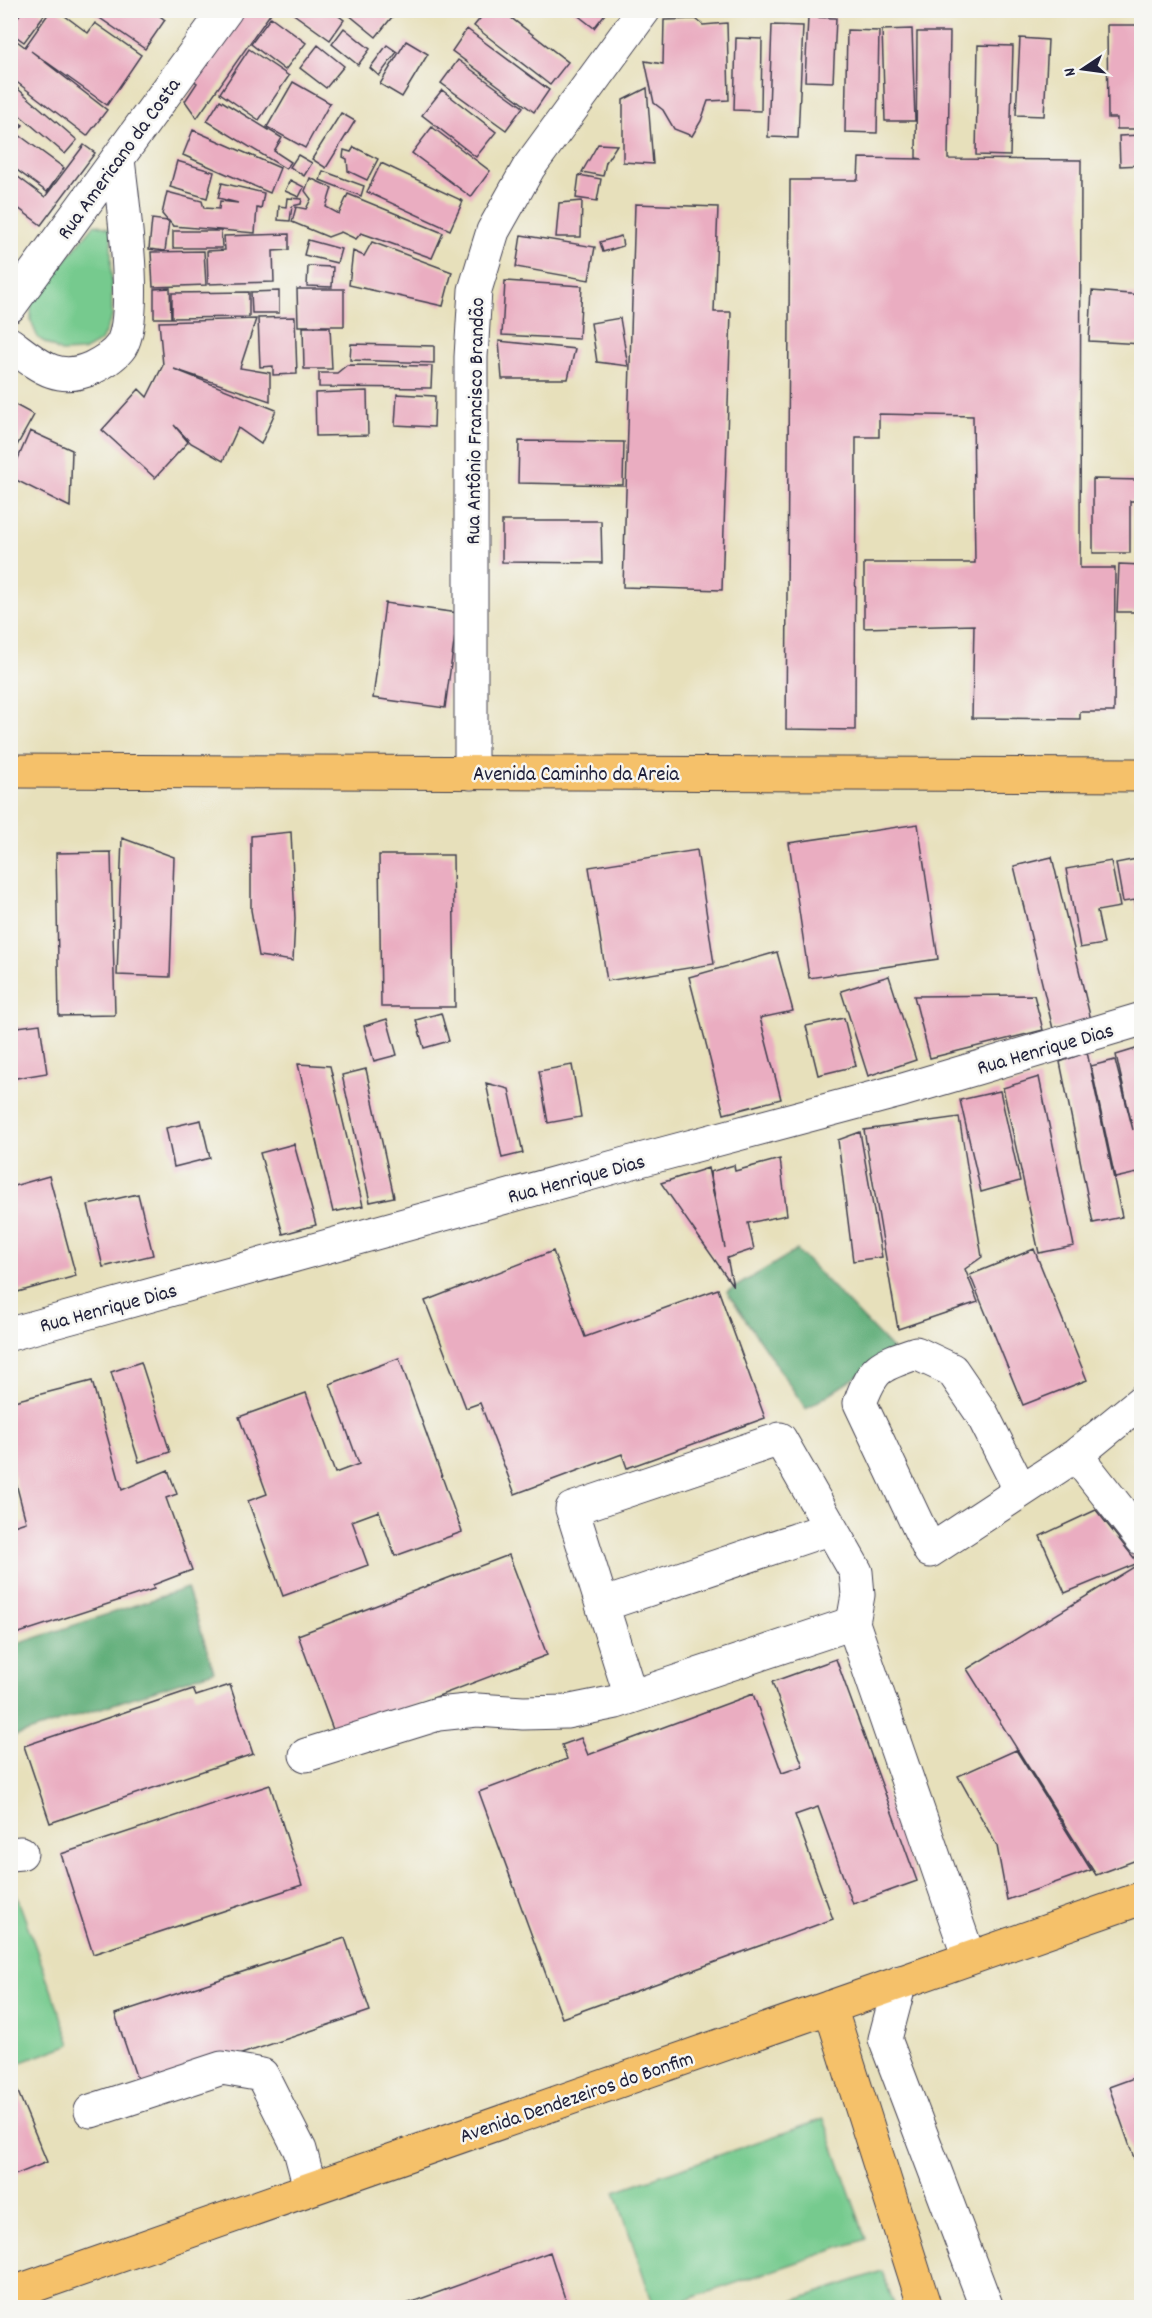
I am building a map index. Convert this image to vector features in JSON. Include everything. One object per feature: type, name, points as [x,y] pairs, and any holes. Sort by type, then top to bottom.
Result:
[{"type":"main road","name":"Avenida Caminho da Areia","points":[[10,771],[1142,775]]},
{"type":"main road","name":"Avenida Dendezeiros do Bonfim","points":[[10,2294],[1142,1898]]},
{"type":"main road","points":[[830,2007],[925,2307]]},
{"type":"street","name":"Rua Americano da Costa","points":[[10,306],[226,10]]},
{"type":"street","name":"Rua Antônio Francisco Brandão","points":[[471,773],[471,357],[475,290],[493,231],[529,167],[644,10]]},
{"type":"street","points":[[10,344],[45,370],[62,374],[81,373],[103,363],[121,345],[129,318],[130,289],[118,159]]},
{"type":"street","name":"Rua Henrique Dias","points":[[10,1334],[625,1164],[903,1090],[1142,1019]]},
{"type":"street","points":[[1021,1491],[982,1414],[952,1370],[916,1353],[887,1362],[868,1379],[860,1403],[930,1551],[1076,1455],[1142,1401]]},
{"type":"street","points":[[631,1697],[572,1509],[780,1439],[856,1572],[858,1595],[853,1623],[969,1958]]},
{"type":"street","points":[[1076,1455],[1142,1539]]},
{"type":"street","points":[[602,1605],[831,1528]]},
{"type":"street","points":[[306,1755],[438,1714],[477,1710],[523,1713],[566,1712],[631,1697],[853,1623]]},
{"type":"street","points":[[900,1982],[885,2039],[987,2307]]},
{"type":"street","points":[[91,2111],[222,2068],[262,2075],[300,2151],[310,2188]]},
{"type":"green space","points":[[95,224],[111,229],[112,317],[101,341],[83,351],[61,352],[38,338],[31,321],[31,302]]},
{"type":"green space","points":[[797,1250],[895,1352],[806,1409],[727,1292]]},
{"type":"green space","points":[[187,1588],[214,1671],[13,1737],[10,1729],[11,1646]]},
{"type":"green space","points":[[11,1880],[71,2044],[10,2066]]},
{"type":"green space","points":[[824,2119],[866,2239],[665,2307],[654,2307],[615,2191]]},
{"type":"green space","points":[[882,2271],[895,2307],[776,2307]]},
{"type":"building","points":[[23,10],[38,10],[44,15],[24,42],[10,32],[10,27]]},
{"type":"building","points":[[51,10],[57,10],[88,33],[95,23],[141,55],[107,105],[31,51],[107,110],[87,136],[10,77],[10,36],[25,47]]},
{"type":"building","points":[[97,10],[152,10],[165,20],[145,49],[94,14]]},
{"type":"building","points":[[238,10],[273,10],[197,118],[185,101],[197,83],[190,78]]},
{"type":"building","points":[[288,10],[331,10],[344,20],[330,40]]},
{"type":"building","points":[[350,10],[384,10],[392,17],[376,37],[348,14]]},
{"type":"building","points":[[487,10],[501,10],[568,62],[550,85],[474,26]]},
{"type":"building","points":[[571,10],[608,10],[594,28]]},
{"type":"building","points":[[271,17],[306,43],[285,70],[251,44]]},
{"type":"building","points":[[808,17],[836,18],[833,82],[805,81]]},
{"type":"building","points":[[696,19],[703,25],[727,23],[729,100],[708,101],[701,121],[692,136],[674,129],[663,110],[654,103],[645,61],[663,64],[664,20]]},
{"type":"building","points":[[772,25],[803,26],[798,138],[768,137]]},
{"type":"building","points":[[1107,25],[1142,25],[1142,129],[1117,129],[1117,118],[1108,118]]},
{"type":"building","points":[[344,28],[370,49],[358,65],[332,44]]},
{"type":"building","points":[[467,29],[549,90],[534,112],[452,51]]},
{"type":"building","points":[[912,29],[915,121],[885,121],[882,30]]},
{"type":"building","points":[[847,30],[879,31],[877,133],[845,132]]},
{"type":"building","points":[[917,32],[950,32],[948,159],[1081,160],[1080,568],[1115,568],[1114,712],[1080,712],[1080,719],[972,718],[974,625],[864,628],[864,563],[975,563],[973,416],[879,414],[879,437],[856,437],[855,730],[786,729],[790,180],[858,180],[859,158],[922,159],[916,158]]},
{"type":"building","points":[[736,38],[762,39],[761,111],[734,110]]},
{"type":"building","points":[[1020,38],[1048,40],[1044,116],[1016,115]]},
{"type":"building","points":[[406,41],[428,54],[402,97],[380,84]]},
{"type":"building","points":[[318,45],[344,66],[326,88],[300,68]]},
{"type":"building","points":[[387,45],[397,52],[379,76],[370,68]]},
{"type":"building","points":[[978,45],[1013,46],[1010,156],[976,155]]},
{"type":"building","points":[[249,49],[289,76],[259,120],[220,93]]},
{"type":"building","points":[[458,60],[523,107],[506,130],[441,83]]},
{"type":"building","points":[[10,82],[77,140],[65,154],[10,107]]},
{"type":"building","points":[[293,82],[330,103],[305,148],[267,127]]},
{"type":"building","points":[[647,88],[653,164],[623,162],[623,100]]},
{"type":"building","points":[[442,90],[496,132],[476,157],[422,115]]},
{"type":"building","points":[[220,100],[282,138],[274,151],[291,162],[286,169],[207,121]]},
{"type":"building","points":[[341,113],[355,121],[326,168],[312,159]]},
{"type":"building","points":[[10,117],[23,125],[10,142]]},
{"type":"building","points":[[432,127],[490,171],[471,197],[412,153]]},
{"type":"building","points":[[193,130],[280,168],[270,193],[183,155]]},
{"type":"building","points":[[19,135],[64,168],[47,192],[10,165],[10,147]]},
{"type":"building","points":[[1142,135],[1142,165],[1120,166],[1119,136]]},
{"type":"building","points":[[598,144],[617,145],[606,162],[603,176],[582,172]]},
{"type":"building","points":[[84,145],[95,153],[41,225],[10,202],[10,171],[45,197]]},
{"type":"building","points":[[354,147],[378,159],[367,180],[348,171],[347,159],[343,157],[344,150],[351,152]]},
{"type":"building","points":[[298,155],[312,163],[304,176],[290,167]]},
{"type":"building","points":[[177,161],[214,172],[207,198],[170,187]]},
{"type":"building","points":[[381,163],[463,201],[450,230],[367,192]]},
{"type":"building","points":[[323,171],[364,186],[361,196],[320,180]]},
{"type":"building","points":[[579,175],[601,179],[597,201],[576,198]]},
{"type":"building","points":[[310,178],[332,188],[326,207],[339,214],[348,194],[443,233],[432,258],[361,233],[356,239],[341,232],[328,237],[292,222],[296,207],[306,209],[311,199],[305,191]]},
{"type":"building","points":[[290,180],[304,187],[299,197],[285,191]]},
{"type":"building","points":[[222,183],[264,193],[261,209],[257,208],[255,233],[173,226],[169,221],[165,251],[149,249],[152,219],[168,221],[162,214],[167,192],[202,201],[204,208],[219,209],[220,201],[238,203],[218,198]]},
{"type":"building","points":[[287,198],[302,199],[301,204],[292,206],[290,221],[278,220],[279,206],[286,207]]},
{"type":"building","points":[[582,201],[581,237],[556,237],[559,203]]},
{"type":"building","points":[[635,204],[718,207],[714,312],[731,312],[722,590],[623,587]]},
{"type":"building","points":[[173,231],[221,231],[222,248],[173,248]]},
{"type":"building","points":[[289,234],[289,250],[273,251],[274,282],[208,284],[207,251],[225,250],[224,236]]},
{"type":"building","points":[[521,235],[595,247],[589,280],[516,267]]},
{"type":"building","points":[[621,236],[623,246],[603,252],[600,242]]},
{"type":"building","points":[[308,240],[341,249],[337,263],[304,255]]},
{"type":"building","points":[[372,242],[452,272],[443,306],[349,285],[353,251],[364,256]]},
{"type":"building","points":[[204,251],[206,285],[153,287],[151,252]]},
{"type":"building","points":[[308,266],[333,267],[332,287],[307,286]]},
{"type":"building","points":[[505,281],[582,286],[579,339],[502,335]]},
{"type":"building","points":[[170,288],[171,318],[154,318],[154,289]]},
{"type":"building","points":[[297,289],[344,289],[344,326],[298,326]]},
{"type":"building","points":[[279,291],[279,313],[252,313],[251,292]]},
{"type":"building","points":[[1092,291],[1142,295],[1142,344],[1089,341]]},
{"type":"building","points":[[249,292],[249,317],[172,318],[172,293]]},
{"type":"building","points":[[295,317],[297,374],[273,375],[273,366],[260,367],[258,318]]},
{"type":"building","points":[[620,318],[628,366],[597,362],[591,323]]},
{"type":"building","points":[[256,319],[240,368],[270,373],[270,401],[174,369],[276,410],[261,444],[238,428],[223,461],[191,443],[174,425],[188,442],[155,478],[102,430],[139,389],[147,397],[163,365],[159,322]]},
{"type":"building","points":[[303,327],[330,327],[332,369],[304,369]]},
{"type":"building","points":[[499,341],[575,349],[568,379],[502,379]]},
{"type":"building","points":[[351,344],[434,346],[434,363],[350,360]]},
{"type":"building","points":[[347,365],[432,366],[431,388],[319,387],[319,373],[337,373]]},
{"type":"building","points":[[367,391],[368,435],[316,436],[315,393]]},
{"type":"building","points":[[397,394],[435,396],[434,427],[395,425]]},
{"type":"building","points":[[10,402],[34,415],[10,458]]},
{"type":"building","points":[[30,431],[72,450],[70,507],[10,477]]},
{"type":"building","points":[[519,441],[624,442],[623,485],[518,483]]},
{"type":"building","points":[[1093,479],[1142,480],[1142,501],[1130,501],[1130,553],[1093,553]]},
{"type":"building","points":[[502,521],[601,521],[602,563],[502,562]]},
{"type":"building","points":[[1119,564],[1142,565],[1142,612],[1117,612]]},
{"type":"building","points":[[385,603],[458,613],[445,708],[373,698]]},
{"type":"building","points":[[918,824],[938,959],[809,978],[789,843]]},
{"type":"building","points":[[291,832],[295,919],[293,961],[259,956],[251,910],[251,836]]},
{"type":"building","points":[[122,838],[174,857],[170,977],[117,975]]},
{"type":"building","points":[[697,850],[714,964],[607,981],[589,867]]},
{"type":"building","points":[[111,852],[115,1015],[59,1016],[56,853]]},
{"type":"building","points":[[379,855],[453,855],[455,1007],[381,1007]]},
{"type":"building","points":[[1052,857],[1091,1020],[1053,1029],[1014,866]]},
{"type":"building","points":[[1142,858],[1142,918],[1138,919],[1135,900],[1123,902],[1116,863]]},
{"type":"building","points":[[1111,861],[1120,907],[1097,911],[1104,944],[1080,948],[1066,869]]},
{"type":"building","points":[[777,952],[793,1011],[760,1018],[781,1099],[724,1114],[689,977]]},
{"type":"building","points":[[889,976],[916,1060],[868,1076],[841,991]]},
{"type":"building","points":[[1034,995],[1043,1030],[930,1058],[914,996]]},
{"type":"building","points":[[441,1013],[449,1041],[424,1048],[416,1020]]},
{"type":"building","points":[[844,1018],[856,1066],[818,1075],[806,1026]]},
{"type":"building","points":[[387,1019],[397,1055],[374,1061],[364,1026]]},
{"type":"building","points":[[40,1024],[47,1073],[10,1079],[10,1028]]},
{"type":"building","points":[[1139,1048],[1142,1057],[1142,1172],[1115,1178],[1091,1066],[1115,1060],[1133,1130],[1116,1055]]},
{"type":"building","points":[[1087,1052],[1122,1217],[1093,1223],[1060,1062]]},
{"type":"building","points":[[298,1064],[330,1066],[363,1206],[333,1212]]},
{"type":"building","points":[[572,1065],[581,1117],[548,1123],[539,1071]]},
{"type":"building","points":[[366,1069],[394,1197],[370,1202],[342,1075]]},
{"type":"building","points":[[1039,1077],[1074,1246],[1039,1253],[1003,1088]]},
{"type":"building","points":[[486,1083],[509,1089],[523,1153],[502,1158]]},
{"type":"building","points":[[1000,1091],[1020,1181],[981,1192],[960,1100]]},
{"type":"building","points":[[959,1117],[982,1257],[965,1269],[978,1302],[898,1329],[864,1130]]},
{"type":"building","points":[[201,1120],[210,1158],[174,1167],[166,1128]]},
{"type":"building","points":[[860,1132],[882,1257],[853,1261],[838,1140]]},
{"type":"building","points":[[294,1144],[316,1225],[283,1234],[260,1153]]},
{"type":"building","points":[[780,1159],[787,1215],[748,1223],[754,1249],[727,1258],[733,1286],[661,1183],[708,1168],[725,1248],[710,1172],[734,1165],[735,1171]]},
{"type":"building","points":[[49,1176],[76,1276],[14,1293],[10,1280],[10,1187]]},
{"type":"building","points":[[138,1194],[153,1255],[103,1267],[88,1205]]},
{"type":"building","points":[[1034,1249],[1087,1380],[1023,1405],[970,1275]]},
{"type":"building","points":[[553,1251],[585,1337],[718,1289],[765,1418],[627,1468],[622,1454],[515,1494],[480,1403],[466,1408],[425,1301]]},
{"type":"building","points":[[399,1358],[462,1532],[395,1556],[379,1511],[352,1521],[368,1565],[283,1596],[248,1501],[267,1494],[239,1417],[306,1393],[335,1473],[359,1464],[330,1384]]},
{"type":"building","points":[[141,1362],[170,1452],[139,1462],[111,1372]]},
{"type":"building","points":[[92,1381],[122,1490],[168,1470],[177,1494],[166,1498],[192,1570],[153,1585],[154,1589],[10,1636],[10,1527],[26,1522],[10,1460],[10,1402]]},
{"type":"building","points":[[1096,1510],[1138,1563],[1065,1593],[1040,1536]]},
{"type":"building","points":[[509,1555],[547,1655],[335,1735],[298,1635]]},
{"type":"building","points":[[1142,1562],[1142,1858],[1096,1875],[967,1669]]},
{"type":"building","points":[[836,1659],[917,1881],[853,1904],[818,1807],[795,1815],[833,1919],[562,2018],[479,1792],[567,1759],[562,1745],[581,1738],[588,1755],[753,1694],[782,1773],[803,1766],[772,1682]]},
{"type":"building","points":[[230,1685],[253,1754],[50,1823],[24,1746],[193,1689],[196,1696]]},
{"type":"building","points":[[1016,1750],[1091,1870],[1007,1900],[997,1846],[958,1776]]},
{"type":"building","points":[[270,1785],[302,1885],[93,1954],[61,1854]]},
{"type":"building","points":[[345,1938],[370,2011],[140,2088],[115,2014]]},
{"type":"building","points":[[1142,2075],[1142,2178],[1141,2178],[1109,2087]]},
{"type":"building","points":[[18,2092],[47,2162],[10,2177],[10,2095]]},
{"type":"building","points":[[550,2252],[568,2308],[398,2308],[398,2307]]}]
